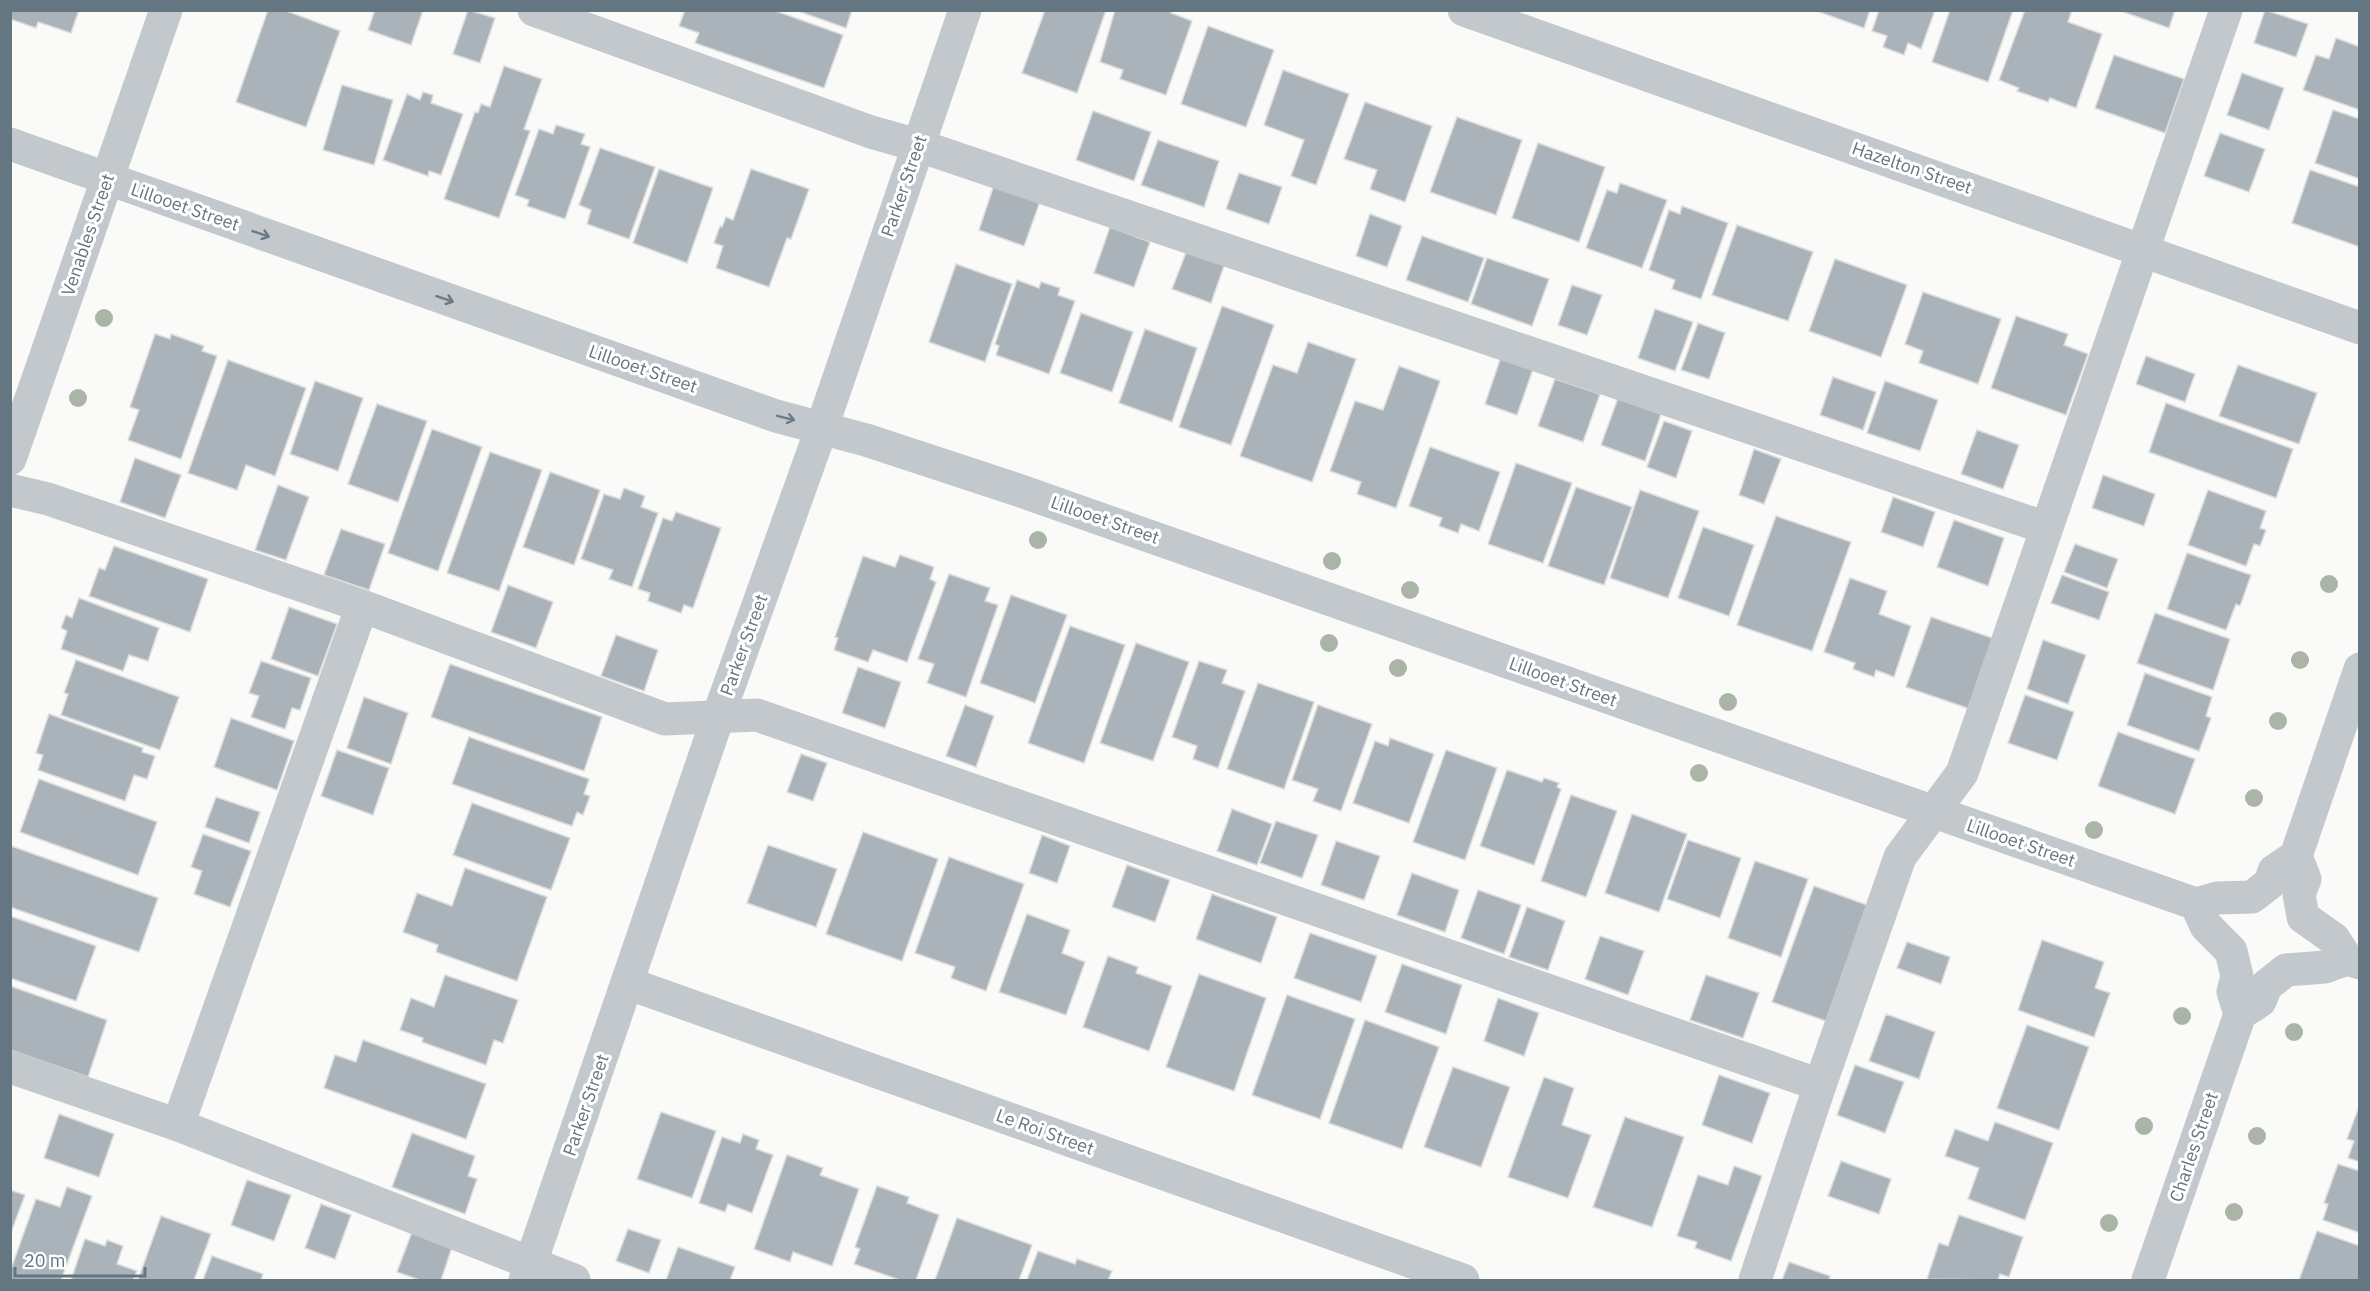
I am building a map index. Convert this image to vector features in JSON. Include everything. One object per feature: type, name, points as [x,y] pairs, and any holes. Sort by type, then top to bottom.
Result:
[{"type":"street","name":"Venables Street","points":[[10,459],[166,10]]},
{"type":"street","name":"Parker Street","points":[[528,1273],[718,717],[822,427],[965,10]]},
{"type":"street","name":"Hazelton Street","points":[[1464,10],[2360,328]]},
{"type":"street","points":[[1755,1281],[1820,1085],[1900,857],[1962,773],[2226,10]]},
{"type":"street","points":[[555,14],[871,132],[917,145],[2046,528]]},
{"type":"street","name":"Lillooet Street","points":[[10,144],[776,416],[822,427],[1038,497],[2196,904]]},
{"type":"street","points":[[10,490],[48,499],[362,606],[665,719],[757,715],[1820,1085]]},
{"type":"street","points":[[178,1125],[362,606]]},
{"type":"street","points":[[2196,904],[2217,898],[2252,897],[2270,884],[2274,871],[2296,856],[2360,669]]},
{"type":"street","points":[[2240,1014],[2260,1000],[2266,986],[2286,970],[2325,967],[2353,961],[2334,939],[2303,917],[2300,894],[2305,879],[2296,856]]},
{"type":"street","name":"Charles Street","points":[[2148,1281],[2240,1014],[2233,992],[2238,976],[2231,951],[2206,926],[2196,904]]},
{"type":"street","name":"Le Roi Street","points":[[627,983],[1463,1281]]},
{"type":"street","points":[[10,1067],[178,1125],[474,1240],[528,1273],[574,1281]]},
{"type":"building","points":[[10,10],[79,10],[71,33],[38,22],[36,28],[10,19]]},
{"type":"building","points":[[268,10],[284,10],[340,31],[306,127],[236,102]]},
{"type":"building","points":[[375,10],[423,10],[411,45],[368,30]]},
{"type":"building","points":[[468,10],[495,18],[480,63],[453,54]]},
{"type":"building","points":[[685,10],[773,10],[843,35],[824,88],[695,43],[699,33],[679,26]]},
{"type":"building","points":[[795,10],[852,10],[846,28]]},
{"type":"building","points":[[1045,10],[1106,10],[1077,93],[1022,73]]},
{"type":"building","points":[[1115,10],[1172,10],[1171,13],[1192,21],[1166,95],[1120,79],[1123,70],[1100,62]]},
{"type":"building","points":[[1814,10],[1870,10],[1864,28]]},
{"type":"building","points":[[1879,10],[1935,10],[1921,49],[1908,43],[1904,55],[1883,47],[1887,36],[1872,31]]},
{"type":"building","points":[[1950,10],[2013,10],[1988,82],[1932,62]]},
{"type":"building","points":[[2025,10],[2072,10],[2068,22],[2102,34],[2076,108],[2050,98],[2048,102],[2017,91],[2019,88],[1999,80]]},
{"type":"building","points":[[2118,10],[2175,10],[2169,28]]},
{"type":"building","points":[[2265,10],[2308,24],[2296,57],[2254,43]]},
{"type":"building","points":[[1208,26],[1274,50],[1246,127],[1181,104]]},
{"type":"building","points":[[2336,38],[2360,47],[2360,110],[2303,90],[2316,55],[2329,59]]},
{"type":"building","points":[[2114,55],[2184,79],[2165,133],[2095,108]]},
{"type":"building","points":[[504,66],[542,79],[524,129],[530,131],[499,218],[444,199],[475,112],[478,113],[481,104],[490,107]]},
{"type":"building","points":[[1283,70],[1349,94],[1316,185],[1291,176],[1304,140],[1264,125]]},
{"type":"building","points":[[2242,73],[2284,88],[2269,130],[2227,115]]},
{"type":"building","points":[[342,85],[393,100],[374,165],[323,150]]},
{"type":"building","points":[[423,92],[433,95],[431,103],[463,114],[441,175],[429,171],[428,176],[383,160],[407,94],[420,100]]},
{"type":"building","points":[[1365,102],[1432,126],[1405,202],[1370,189],[1377,170],[1344,159]]},
{"type":"building","points":[[2333,110],[2360,119],[2360,179],[2315,163]]},
{"type":"building","points":[[1093,111],[1151,132],[1134,181],[1076,160]]},
{"type":"building","points":[[1457,117],[1522,140],[1496,215],[1430,192]]},
{"type":"building","points":[[556,125],[585,134],[581,144],[590,147],[565,219],[527,206],[529,200],[515,195],[539,129],[553,134]]},
{"type":"building","points":[[2220,133],[2265,149],[2249,192],[2204,176]]},
{"type":"building","points":[[1158,140],[1219,161],[1204,207],[1141,185]]},
{"type":"building","points":[[1538,143],[1605,167],[1579,242],[1512,218]]},
{"type":"building","points":[[600,148],[655,167],[629,239],[587,224],[591,210],[579,205]]},
{"type":"building","points":[[659,169],[713,188],[687,263],[633,243]]},
{"type":"building","points":[[751,169],[809,189],[791,239],[787,238],[769,287],[716,268],[723,246],[714,243],[720,226],[722,227],[726,217],[733,220]]},
{"type":"building","points":[[2310,170],[2360,187],[2360,247],[2292,223]]},
{"type":"building","points":[[1239,173],[1282,187],[1269,224],[1226,209]]},
{"type":"building","points":[[996,179],[1042,196],[1024,246],[979,230]]},
{"type":"building","points":[[1620,183],[1667,200],[1642,268],[1586,248],[1607,190],[1617,193]]},
{"type":"building","points":[[1682,206],[1728,223],[1701,299],[1672,289],[1675,280],[1649,270],[1669,210],[1680,214]]},
{"type":"building","points":[[1370,214],[1402,226],[1387,267],[1356,256]]},
{"type":"building","points":[[1737,225],[1813,252],[1788,321],[1712,295]]},
{"type":"building","points":[[1110,227],[1150,242],[1134,287],[1094,273]]},
{"type":"building","points":[[1422,236],[1484,258],[1468,302],[1406,280]]},
{"type":"building","points":[[1187,250],[1225,263],[1211,303],[1172,289]]},
{"type":"building","points":[[1487,258],[1549,279],[1532,326],[1471,304]]},
{"type":"building","points":[[1835,259],[1907,285],[1881,357],[1809,331]]},
{"type":"building","points":[[956,264],[1012,284],[985,362],[929,342]]},
{"type":"building","points":[[1017,280],[1039,288],[1041,282],[1060,288],[1058,295],[1075,301],[1049,374],[996,355],[999,346],[995,344]]},
{"type":"building","points":[[1572,285],[1602,295],[1587,335],[1558,325]]},
{"type":"building","points":[[1923,292],[2001,319],[1978,384],[1919,363],[1923,351],[1905,344]]},
{"type":"building","points":[[1222,306],[1274,325],[1231,445],[1179,427]]},
{"type":"building","points":[[1655,309],[1693,322],[1675,371],[1638,358]]},
{"type":"building","points":[[1081,313],[1133,332],[1112,392],[1060,373]]},
{"type":"building","points":[[2016,316],[2068,334],[2064,345],[2088,354],[2066,415],[1991,388]]},
{"type":"building","points":[[1698,323],[1725,333],[1709,379],[1681,370]]},
{"type":"building","points":[[1145,329],[1197,348],[1172,422],[1119,403]]},
{"type":"building","points":[[155,334],[170,339],[171,334],[204,346],[202,351],[217,356],[181,459],[128,440],[139,410],[130,407]]},
{"type":"building","points":[[1308,342],[1356,359],[1312,482],[1240,456],[1273,365],[1297,373]]},
{"type":"building","points":[[2146,356],[2195,374],[2185,402],[2136,384]]},
{"type":"building","points":[[1501,357],[1533,369],[1517,415],[1485,404]]},
{"type":"building","points":[[228,360],[306,388],[275,476],[246,465],[237,490],[188,473]]},
{"type":"building","points":[[2238,365],[2317,393],[2299,444],[2219,416]]},
{"type":"building","points":[[1399,366],[1440,381],[1396,508],[1357,494],[1361,482],[1330,471],[1355,401],[1383,410]]},
{"type":"building","points":[[1833,377],[1876,392],[1863,430],[1820,415]]},
{"type":"building","points":[[1555,379],[1600,394],[1583,442],[1538,426]]},
{"type":"building","points":[[315,381],[363,398],[338,471],[290,454]]},
{"type":"building","points":[[1885,381],[1938,400],[1920,451],[1867,433]]},
{"type":"building","points":[[1618,398],[1661,414],[1645,461],[1601,445]]},
{"type":"building","points":[[2166,403],[2293,449],[2276,498],[2149,452]]},
{"type":"building","points":[[377,404],[427,421],[398,502],[348,484]]},
{"type":"building","points":[[1664,421],[1692,431],[1676,478],[1647,467]]},
{"type":"building","points":[[432,429],[482,447],[438,571],[388,553]]},
{"type":"building","points":[[1977,430],[2019,445],[2003,489],[1961,474]]},
{"type":"building","points":[[1430,447],[1500,472],[1479,531],[1461,524],[1458,533],[1439,526],[1442,518],[1409,506]]},
{"type":"building","points":[[1754,449],[1781,459],[1764,504],[1739,495]]},
{"type":"building","points":[[490,452],[542,470],[499,591],[447,573]]},
{"type":"building","points":[[135,458],[181,475],[165,518],[120,502]]},
{"type":"building","points":[[1516,463],[1572,483],[1543,563],[1488,544]]},
{"type":"building","points":[[550,472],[600,490],[574,565],[523,547]]},
{"type":"building","points":[[2103,475],[2155,494],[2144,526],[2092,508]]},
{"type":"building","points":[[278,485],[309,497],[286,560],[255,550]]},
{"type":"building","points":[[1576,487],[1632,507],[1604,585],[1548,566]]},
{"type":"building","points":[[624,488],[645,496],[641,507],[658,513],[632,587],[609,579],[613,570],[581,559],[604,494],[620,499]]},
{"type":"building","points":[[1640,490],[1699,511],[1668,598],[1610,578]]},
{"type":"building","points":[[2208,490],[2266,511],[2260,528],[2266,530],[2260,546],[2254,544],[2246,566],[2188,545]]},
{"type":"building","points":[[1893,497],[1935,512],[1923,547],[1881,532]]},
{"type":"building","points":[[676,512],[721,528],[693,608],[684,605],[681,613],[648,601],[650,593],[638,589],[663,518],[672,521]]},
{"type":"building","points":[[1776,516],[1851,542],[1812,651],[1737,625]]},
{"type":"building","points":[[1954,520],[2004,538],[1988,586],[1937,567]]},
{"type":"building","points":[[1703,527],[1754,545],[1729,616],[1678,598]]},
{"type":"building","points":[[341,529],[385,544],[369,590],[324,575]]},
{"type":"building","points":[[2075,544],[2118,559],[2107,588],[2064,572]]},
{"type":"building","points":[[114,546],[208,579],[190,632],[89,596],[99,568],[105,570]]},
{"type":"building","points":[[2187,553],[2251,575],[2240,606],[2236,604],[2226,630],[2167,609]]},
{"type":"building","points":[[900,555],[934,567],[930,579],[936,582],[907,662],[873,650],[868,662],[834,650],[838,638],[835,637],[863,556],[895,567]]},
{"type":"building","points":[[949,574],[990,588],[985,601],[998,605],[966,697],[927,683],[934,664],[918,659]]},
{"type":"building","points":[[2062,575],[2109,592],[2099,620],[2051,603]]},
{"type":"building","points":[[1850,578],[1887,591],[1879,614],[1911,626],[1894,677],[1876,670],[1874,677],[1853,669],[1855,663],[1824,652]]},
{"type":"building","points":[[508,585],[553,602],[536,648],[491,632]]},
{"type":"building","points":[[1011,595],[1067,615],[1035,703],[980,683]]},
{"type":"building","points":[[79,598],[159,628],[148,661],[129,655],[123,671],[61,649],[67,631],[61,628],[66,615],[72,618]]},
{"type":"building","points":[[289,607],[337,624],[318,676],[271,659]]},
{"type":"building","points":[[2155,613],[2230,639],[2213,690],[2137,663]]},
{"type":"building","points":[[1931,617],[1998,640],[1973,710],[1906,687]]},
{"type":"building","points":[[1070,626],[1125,645],[1084,763],[1028,743]]},
{"type":"building","points":[[616,635],[658,650],[644,691],[601,676]]},
{"type":"building","points":[[2043,640],[2086,655],[2068,704],[2027,689]]},
{"type":"building","points":[[1136,643],[1189,662],[1153,761],[1100,743]]},
{"type":"building","points":[[76,660],[179,697],[160,750],[61,715],[68,694],[64,693]]},
{"type":"building","points":[[261,661],[311,678],[300,710],[292,708],[285,729],[251,717],[259,696],[249,693]]},
{"type":"building","points":[[1199,661],[1227,670],[1222,683],[1245,691],[1218,768],[1193,759],[1197,746],[1172,737]]},
{"type":"building","points":[[450,664],[602,717],[584,771],[431,717]]},
{"type":"building","points":[[858,667],[901,682],[885,728],[842,713]]},
{"type":"building","points":[[2145,673],[2212,697],[2206,716],[2211,718],[2199,751],[2127,725]]},
{"type":"building","points":[[1258,683],[1314,702],[1284,789],[1227,769]]},
{"type":"building","points":[[2025,695],[2074,712],[2057,760],[2008,743]]},
{"type":"building","points":[[364,697],[408,713],[391,764],[347,748]]},
{"type":"building","points":[[965,705],[994,716],[976,767],[946,756]]},
{"type":"building","points":[[1318,705],[1372,724],[1341,811],[1313,801],[1318,789],[1292,780]]},
{"type":"building","points":[[49,714],[143,748],[142,752],[155,756],[147,779],[134,775],[125,801],[38,770],[43,755],[36,753]]},
{"type":"building","points":[[231,718],[294,741],[277,790],[214,767]]},
{"type":"building","points":[[2118,732],[2195,759],[2175,814],[2098,786]]},
{"type":"building","points":[[469,737],[589,779],[584,794],[590,796],[583,815],[577,812],[572,826],[452,784]]},
{"type":"building","points":[[1390,738],[1434,754],[1409,823],[1353,803],[1375,741],[1388,746]]},
{"type":"building","points":[[337,750],[389,768],[373,815],[321,796]]},
{"type":"building","points":[[1446,750],[1497,768],[1465,860],[1413,842]]},
{"type":"building","points":[[801,754],[827,763],[813,801],[787,792]]},
{"type":"building","points":[[1507,770],[1542,782],[1544,778],[1559,783],[1557,787],[1561,789],[1534,865],[1480,846]]},
{"type":"building","points":[[39,779],[157,822],[138,875],[20,832]]},
{"type":"building","points":[[1571,795],[1617,811],[1586,897],[1541,881]]},
{"type":"building","points":[[216,797],[260,812],[249,843],[205,827]]},
{"type":"building","points":[[472,803],[570,838],[551,890],[453,855]]},
{"type":"building","points":[[1232,809],[1272,824],[1257,865],[1217,851]]},
{"type":"building","points":[[1632,814],[1687,834],[1659,912],[1605,893]]},
{"type":"building","points":[[1276,821],[1318,835],[1302,878],[1260,863]]},
{"type":"building","points":[[863,832],[938,859],[902,961],[826,934]]},
{"type":"building","points":[[203,834],[251,851],[230,907],[194,894],[202,871],[191,867]]},
{"type":"building","points":[[1042,835],[1070,846],[1057,883],[1029,873]]},
{"type":"building","points":[[1688,840],[1741,858],[1720,918],[1667,899]]},
{"type":"building","points":[[1336,841],[1380,856],[1364,900],[1321,885]]},
{"type":"building","points":[[768,845],[837,869],[816,927],[747,903]]},
{"type":"building","points":[[11,846],[158,898],[139,952],[10,907]]},
{"type":"building","points":[[949,857],[1024,884],[986,991],[951,978],[955,967],[915,953]]},
{"type":"building","points":[[1755,861],[1808,879],[1781,957],[1728,938]]},
{"type":"building","points":[[1127,865],[1170,880],[1155,922],[1112,907]]},
{"type":"building","points":[[465,868],[547,897],[517,981],[436,952],[438,945],[403,932],[417,893],[452,906]]},
{"type":"building","points":[[1412,873],[1459,890],[1445,932],[1397,915]]},
{"type":"building","points":[[1814,886],[1867,905],[1826,1021],[1772,1002]]},
{"type":"building","points":[[1478,890],[1521,905],[1504,954],[1461,938]]},
{"type":"building","points":[[1212,894],[1277,917],[1261,963],[1196,939]]},
{"type":"building","points":[[1527,907],[1565,921],[1548,970],[1509,957]]},
{"type":"building","points":[[1027,914],[1070,930],[1062,953],[1085,962],[1066,1015],[999,992]]},
{"type":"building","points":[[10,916],[96,946],[76,1001],[10,978]]},
{"type":"building","points":[[1310,933],[1377,956],[1361,1002],[1294,978]]},
{"type":"building","points":[[1600,936],[1644,951],[1628,995],[1585,979]]},
{"type":"building","points":[[2042,940],[2104,962],[2095,988],[2110,993],[2094,1037],[2018,1010]]},
{"type":"building","points":[[1907,942],[1950,957],[1941,984],[1897,968]]},
{"type":"building","points":[[1108,956],[1138,967],[1136,973],[1172,986],[1149,1051],[1083,1027]]},
{"type":"building","points":[[1402,964],[1462,985],[1446,1034],[1385,1012]]},
{"type":"building","points":[[1199,974],[1266,998],[1234,1091],[1166,1067]]},
{"type":"building","points":[[445,975],[518,1000],[503,1043],[494,1040],[486,1065],[422,1042],[423,1038],[400,1030],[411,998],[434,1007]]},
{"type":"building","points":[[1706,975],[1759,993],[1743,1038],[1690,1020]]},
{"type":"building","points":[[10,986],[107,1020],[88,1077],[10,1050]]},
{"type":"building","points":[[1287,995],[1355,1019],[1320,1119],[1252,1095]]},
{"type":"building","points":[[1498,998],[1539,1013],[1524,1056],[1484,1041]]},
{"type":"building","points":[[1886,1014],[1935,1032],[1919,1079],[1869,1061]]},
{"type":"building","points":[[1365,1020],[1439,1047],[1402,1149],[1329,1123]]},
{"type":"building","points":[[2027,1025],[2089,1047],[2059,1130],[1997,1108]]},
{"type":"building","points":[[363,1040],[486,1084],[466,1139],[324,1088],[335,1055],[356,1062]]},
{"type":"building","points":[[1855,1065],[1904,1082],[1885,1133],[1837,1115]]},
{"type":"building","points":[[1453,1067],[1510,1087],[1481,1167],[1424,1147]]},
{"type":"building","points":[[1719,1075],[1770,1093],[1752,1143],[1702,1125]]},
{"type":"building","points":[[1544,1077],[1574,1088],[1562,1125],[1591,1135],[1568,1198],[1508,1177]]},
{"type":"building","points":[[2360,1104],[2360,1162],[2348,1158],[2354,1141],[2347,1139]]},
{"type":"building","points":[[661,1112],[716,1131],[692,1198],[637,1179]]},
{"type":"building","points":[[59,1114],[114,1134],[99,1177],[44,1158]]},
{"type":"building","points":[[1625,1117],[1684,1137],[1652,1227],[1593,1207]]},
{"type":"building","points":[[1995,1122],[2053,1143],[2025,1220],[1968,1199],[1979,1168],[1945,1156],[1955,1129],[1988,1141]]},
{"type":"building","points":[[412,1133],[475,1156],[468,1176],[477,1179],[465,1214],[392,1187]]},
{"type":"building","points":[[743,1134],[759,1140],[756,1149],[773,1155],[752,1213],[728,1204],[725,1212],[699,1203],[722,1137],[740,1143]]},
{"type":"building","points":[[787,1155],[823,1168],[820,1175],[859,1189],[832,1266],[793,1252],[790,1262],[754,1249]]},
{"type":"building","points":[[1841,1161],[1891,1179],[1879,1214],[1828,1196]]},
{"type":"building","points":[[2338,1164],[2360,1171],[2360,1233],[2323,1220],[2328,1204],[2324,1203]]},
{"type":"building","points":[[1734,1166],[1762,1176],[1731,1261],[1695,1248],[1697,1242],[1677,1236],[1698,1175],[1728,1185]]},
{"type":"building","points":[[247,1180],[291,1195],[274,1241],[231,1225]]},
{"type":"building","points":[[877,1186],[909,1197],[907,1203],[939,1215],[916,1280],[900,1280],[854,1264],[860,1249],[855,1247]]},
{"type":"building","points":[[67,1187],[92,1196],[61,1280],[10,1280],[10,1272],[36,1199],[60,1207]]},
{"type":"building","points":[[10,1190],[25,1195],[10,1235]]},
{"type":"building","points":[[321,1204],[351,1215],[335,1259],[305,1248]]},
{"type":"building","points":[[1959,1215],[2023,1237],[2009,1277],[2000,1274],[1998,1280],[1927,1279],[1939,1243],[1948,1246]]},
{"type":"building","points":[[161,1216],[211,1234],[194,1280],[138,1280]]},
{"type":"building","points":[[957,1218],[1032,1245],[1019,1280],[935,1280]]},
{"type":"building","points":[[628,1229],[661,1240],[649,1273],[616,1261]]},
{"type":"building","points":[[2317,1231],[2360,1246],[2360,1280],[2299,1280]]},
{"type":"building","points":[[412,1232],[452,1247],[441,1280],[420,1280],[397,1272]]},
{"type":"building","points":[[85,1239],[105,1246],[107,1240],[123,1246],[117,1264],[137,1271],[133,1280],[71,1280]]},
{"type":"building","points":[[678,1247],[735,1267],[730,1280],[666,1280]]},
{"type":"building","points":[[1038,1251],[1075,1264],[1077,1259],[1112,1271],[1108,1280],[1027,1280]]},
{"type":"building","points":[[212,1256],[263,1274],[261,1280],[203,1280]]},
{"type":"building","points":[[1789,1262],[1830,1276],[1829,1280],[1782,1280]]}]
